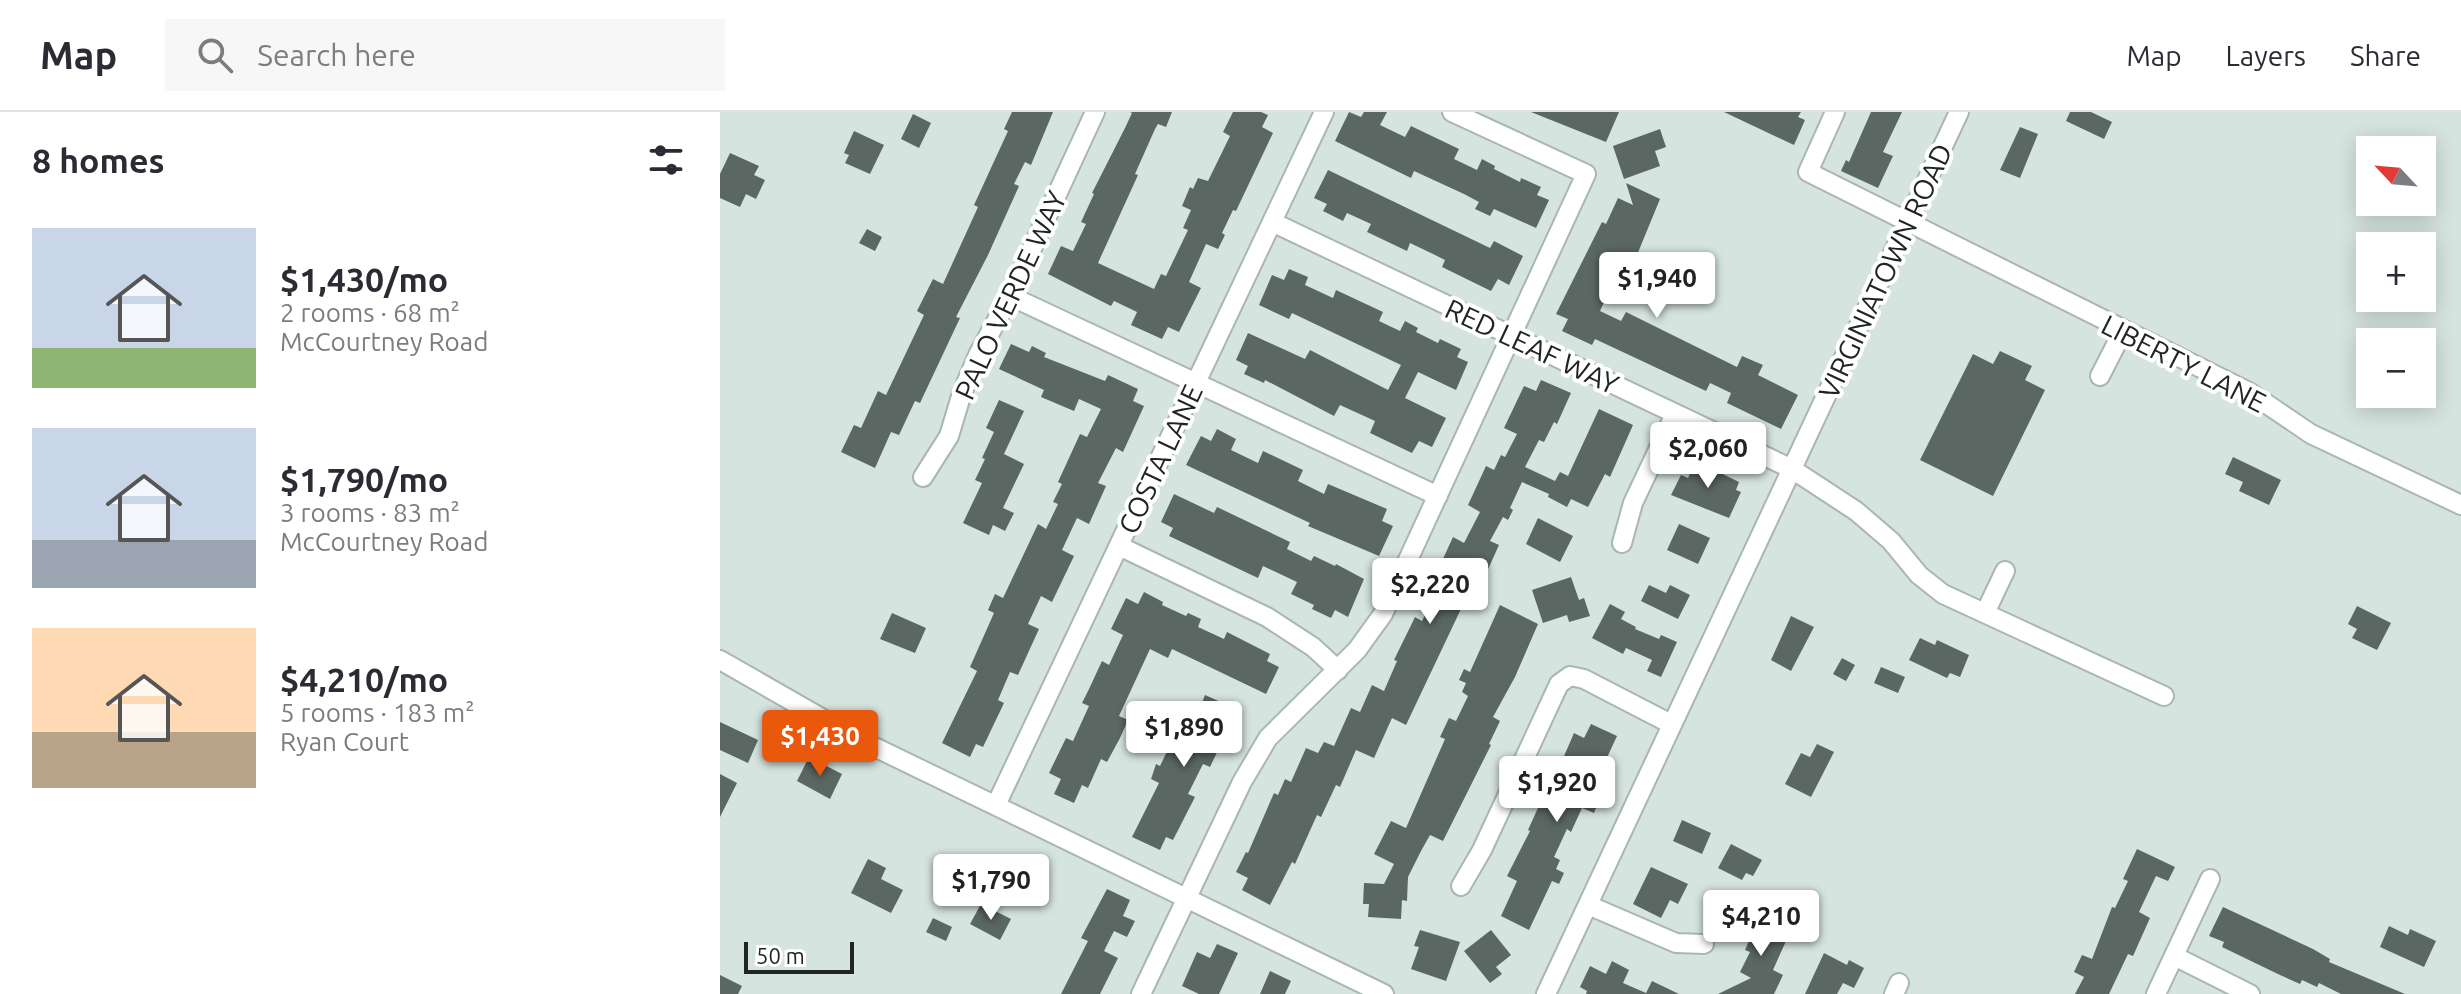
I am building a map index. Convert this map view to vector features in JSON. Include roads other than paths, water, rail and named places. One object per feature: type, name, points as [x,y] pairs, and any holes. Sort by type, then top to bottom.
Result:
[{"type":"street","name":"PALO VERDE WAY","points":[[923,477],[949,436],[978,355],[1010,296],[1095,112]]},
{"type":"street","name":"COSTA LANE","points":[[996,805],[1324,112]]},
{"type":"street","points":[[1141,994],[1242,782],[1268,738],[1338,670],[1371,633],[1383,614],[1586,174],[1452,112]]},
{"type":"street","name":"LIBERTY LANE","points":[[1835,112],[1808,172],[2249,392],[2311,434],[2461,505]]},
{"type":"street","name":"VIRGINIATOWN ROAD","points":[[1546,994],[1959,112]]},
{"type":"street","name":"RED LEAF WAY","points":[[1272,222],[1792,469],[1856,511],[1891,541],[1919,575],[1943,594],[2164,696]]},
{"type":"street","points":[[1010,296],[1438,496]]},
{"type":"street","points":[[2100,376],[2123,331]]},
{"type":"street","points":[[1622,543],[1633,503],[1675,414]]},
{"type":"street","points":[[1119,546],[1267,617],[1313,647],[1338,670]]},
{"type":"street","points":[[1985,613],[2005,571]]},
{"type":"street","points":[[720,660],[858,739],[1384,994]]},
{"type":"street","points":[[1461,886],[1482,850],[1559,684],[1570,676],[1584,679],[1671,724]]},
{"type":"street","points":[[2156,994],[2210,879]]},
{"type":"street","points":[[1588,905],[1676,943],[1704,944]]},
{"type":"street","points":[[2174,956],[2250,994]]},
{"type":"street","points":[[1341,994],[1350,976]]}]
